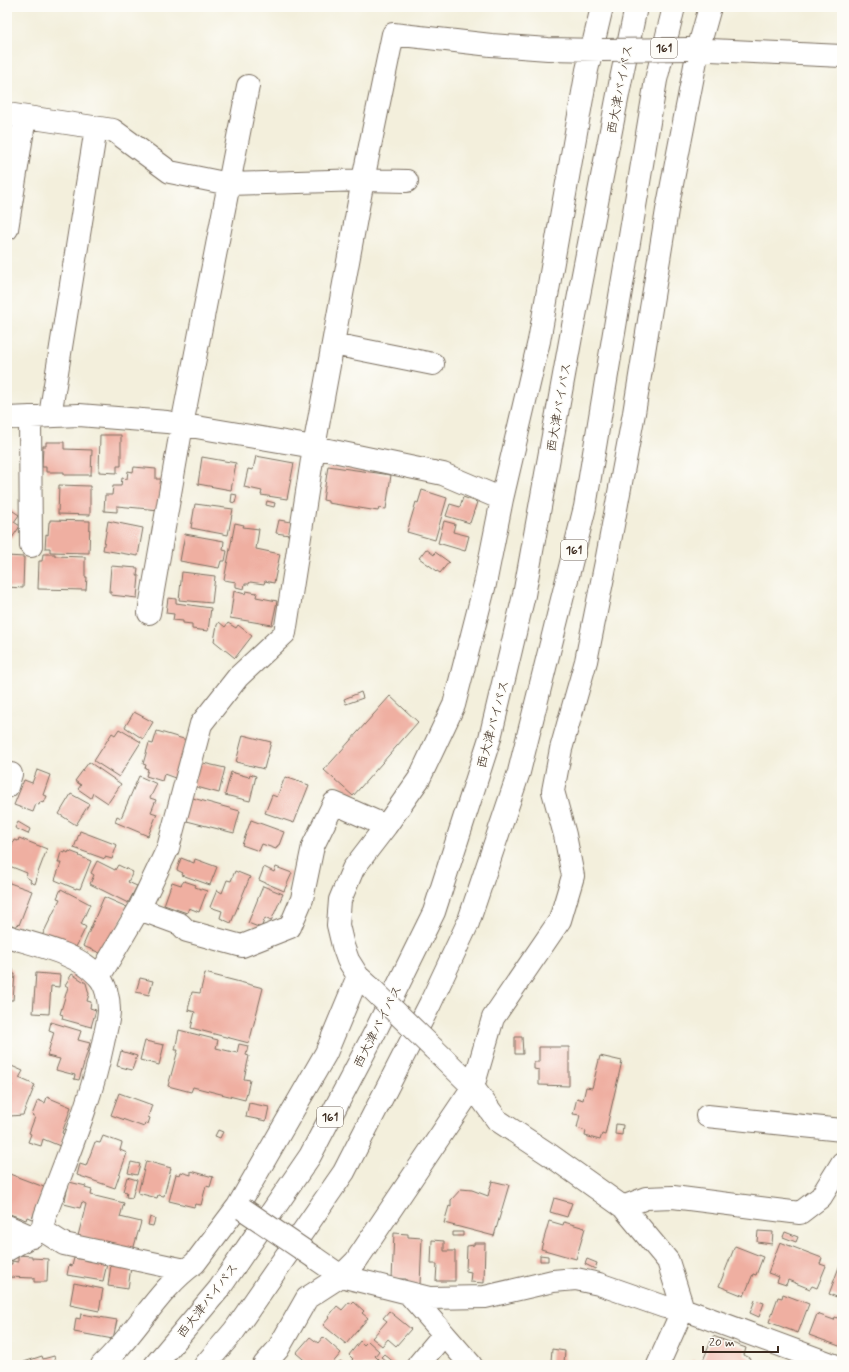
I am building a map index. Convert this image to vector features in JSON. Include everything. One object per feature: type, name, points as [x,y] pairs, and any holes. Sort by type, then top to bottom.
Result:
[{"type":"main road","points":[[602,7],[597,50],[539,341],[502,498],[485,584],[454,705],[419,778],[386,826],[353,868],[340,900],[338,925],[342,946],[348,960],[364,981],[473,1087],[497,1120],[550,1155],[623,1207],[668,1261],[683,1309],[658,1365]]},
{"type":"main road","name":"西大津バイパス","points":[[155,1365],[219,1289],[310,1156],[374,1034],[434,912],[490,738],[524,595],[575,316],[636,7]]},
{"type":"main road","name":"161","points":[[205,1365],[234,1331],[344,1172],[430,1004],[470,916],[519,772],[585,507],[656,80],[674,7]]},
{"type":"main road","points":[[264,1365],[278,1348],[307,1298],[340,1276],[356,1261],[473,1087],[493,1018],[560,920],[573,876],[565,835],[553,791],[560,749],[586,661],[607,557],[634,413],[694,49],[710,7]]},
{"type":"main road","points":[[99,977],[138,909],[168,848],[201,724],[238,678],[285,633],[314,447],[363,180],[394,34],[491,46],[548,49],[694,49],[842,56]]},
{"type":"main road","points":[[149,613],[182,425],[248,86]]},
{"type":"main road","points":[[7,229],[16,115],[113,130],[170,172],[229,184],[363,180],[407,181]]},
{"type":"main road","points":[[31,546],[40,417],[96,128]]},
{"type":"main road","points":[[333,344],[433,364]]},
{"type":"main road","points":[[7,418],[79,415],[167,422],[314,447],[443,474],[502,498]]},
{"type":"main road","points":[[138,909],[180,924],[187,931],[242,946],[290,927],[302,899],[313,846],[334,802],[386,826]]},
{"type":"main road","points":[[7,936],[72,957],[91,969],[99,977],[107,994],[109,1011],[101,1056],[88,1100],[45,1216],[37,1233],[7,1250]]},
{"type":"main road","points":[[102,1365],[112,1356],[157,1300],[185,1270],[195,1263],[241,1208],[364,981]]},
{"type":"main road","points":[[708,1116],[842,1130]]},
{"type":"main road","points":[[623,1207],[646,1198],[673,1197],[800,1213],[821,1197],[842,1163]]},
{"type":"main road","points":[[241,1208],[340,1276],[428,1298],[485,1297],[553,1281],[576,1279],[599,1284],[665,1307],[683,1309],[834,1365]]},
{"type":"main road","points":[[7,1226],[37,1233],[64,1244],[185,1270]]},
{"type":"main road","points":[[409,1294],[471,1365]]},
{"type":"main road","points":[[418,1365],[444,1334]]},
{"type":"building","points":[[100,435],[121,435],[121,466],[117,466],[117,473],[99,472]]},
{"type":"building","points":[[46,442],[64,442],[64,449],[92,450],[91,475],[64,475],[64,472],[46,472],[46,467],[42,467],[43,446],[46,446]]},
{"type":"building","points":[[256,456],[294,463],[287,499],[261,495],[262,491],[244,487],[248,469],[253,470]]},
{"type":"building","points":[[202,457],[236,463],[231,490],[198,484]]},
{"type":"building","points":[[328,466],[391,475],[386,509],[379,508],[378,511],[328,503],[328,501],[323,500]]},
{"type":"building","points":[[134,467],[156,469],[156,479],[162,479],[159,510],[117,506],[117,512],[104,511],[105,495],[112,495],[113,486],[121,486],[122,478],[127,479],[128,471],[133,472]]},
{"type":"building","points":[[59,485],[90,486],[90,515],[58,514]]},
{"type":"building","points":[[422,490],[447,498],[435,540],[407,532],[416,502],[418,503]]},
{"type":"building","points":[[232,494],[237,495],[235,503],[231,502]]},
{"type":"building","points":[[463,497],[477,502],[470,523],[446,516],[450,504],[460,507]]},
{"type":"building","points":[[267,501],[275,503],[274,507],[266,505]]},
{"type":"building","points":[[195,504],[233,509],[228,535],[191,528]]},
{"type":"building","points":[[7,507],[19,515],[14,522],[20,526],[12,538],[7,535]]},
{"type":"building","points":[[50,520],[90,521],[89,553],[50,552],[50,548],[45,548],[46,534],[48,535]]},
{"type":"building","points":[[279,520],[291,522],[289,535],[276,533]]},
{"type":"building","points":[[108,521],[143,528],[138,556],[103,550]]},
{"type":"building","points":[[444,521],[455,524],[453,532],[469,536],[465,551],[438,543]]},
{"type":"building","points":[[235,523],[244,525],[243,527],[259,529],[256,549],[280,554],[274,583],[265,581],[264,584],[250,582],[249,584],[245,584],[244,589],[236,587],[236,582],[224,580]]},
{"type":"building","points":[[185,534],[224,541],[223,550],[227,551],[225,561],[221,561],[219,568],[180,561]]},
{"type":"building","points":[[426,549],[434,555],[435,552],[449,562],[440,573],[419,558]]},
{"type":"building","points":[[43,554],[85,557],[85,577],[87,577],[86,590],[38,589],[39,561],[42,561]]},
{"type":"building","points":[[7,556],[24,557],[23,588],[7,587]]},
{"type":"building","points":[[111,566],[138,568],[137,576],[139,576],[137,598],[111,595],[111,592],[109,592]]},
{"type":"building","points":[[182,572],[215,576],[212,603],[179,600]]},
{"type":"building","points":[[234,591],[245,594],[246,591],[257,593],[256,597],[277,601],[272,625],[230,618]]},
{"type":"building","points":[[168,598],[176,599],[176,603],[211,608],[208,631],[192,629],[192,624],[173,620],[174,614],[166,613]]},
{"type":"building","points":[[219,622],[225,627],[228,623],[236,628],[238,625],[252,636],[235,658],[214,641]]},
{"type":"building","points":[[361,692],[363,698],[346,704],[344,699]]},
{"type":"building","points":[[390,696],[418,722],[353,796],[324,770]]},
{"type":"building","points":[[134,712],[153,722],[143,739],[125,727]]},
{"type":"building","points":[[119,729],[141,742],[119,777],[94,761],[112,733],[115,735]]},
{"type":"building","points":[[157,731],[187,740],[175,778],[164,774],[162,781],[146,776],[148,769],[145,768],[146,765],[143,764],[149,743],[153,744]]},
{"type":"building","points":[[243,735],[271,742],[264,769],[236,762]]},
{"type":"building","points":[[89,762],[121,784],[108,803],[93,793],[91,798],[78,789],[81,785],[75,781]]},
{"type":"building","points":[[199,762],[225,768],[219,793],[193,786]]},
{"type":"building","points":[[37,770],[50,775],[43,795],[47,796],[44,803],[40,802],[39,805],[36,804],[33,812],[14,805],[24,780],[32,783]]},
{"type":"building","points":[[231,772],[249,777],[250,774],[256,776],[250,801],[225,795]]},
{"type":"building","points":[[139,776],[157,784],[150,798],[156,800],[151,812],[157,814],[148,836],[115,822],[117,816],[121,818]]},
{"type":"building","points":[[285,777],[309,785],[294,823],[265,813],[272,795],[277,797]]},
{"type":"building","points":[[71,794],[89,804],[76,825],[59,814]]},
{"type":"building","points":[[189,797],[240,811],[234,833],[183,820]]},
{"type":"building","points":[[251,820],[284,832],[276,849],[262,844],[259,851],[242,845]]},
{"type":"building","points":[[18,822],[30,829],[28,834],[15,828]]},
{"type":"building","points":[[80,831],[117,845],[112,859],[105,857],[105,859],[74,848]]},
{"type":"building","points":[[19,838],[47,849],[35,884],[30,882],[31,880],[26,877],[27,873],[7,865],[7,859],[14,840],[18,841]]},
{"type":"building","points":[[65,851],[80,855],[79,856],[91,861],[80,889],[76,889],[55,880],[61,863],[58,863],[61,852],[65,853]]},
{"type":"building","points":[[181,858],[194,863],[195,859],[217,867],[210,885],[182,875],[183,873],[177,870]]},
{"type":"building","points":[[97,861],[115,870],[118,865],[133,872],[128,882],[137,886],[128,903],[90,884],[94,875],[91,873]]},
{"type":"building","points":[[264,867],[274,872],[276,867],[292,873],[284,891],[259,880]]},
{"type":"building","points":[[235,871],[250,877],[231,923],[220,918],[222,911],[210,907],[217,890],[222,893],[227,880],[231,881]]},
{"type":"building","points":[[184,881],[207,891],[199,912],[189,908],[187,913],[164,905],[172,882],[181,885]]},
{"type":"building","points":[[7,882],[32,891],[19,925],[18,924],[16,927],[10,924],[11,921],[7,920]]},
{"type":"building","points":[[263,886],[283,894],[271,921],[265,918],[261,928],[248,923]]},
{"type":"building","points":[[61,889],[90,904],[81,924],[86,927],[74,951],[42,936],[60,899],[57,898]]},
{"type":"building","points":[[104,897],[127,907],[105,955],[83,946]]},
{"type":"building","points":[[7,968],[13,969],[13,974],[15,974],[13,1000],[7,1000]]},
{"type":"building","points":[[36,973],[60,975],[59,987],[51,986],[49,1014],[33,1013]]},
{"type":"building","points":[[205,973],[263,988],[249,1043],[191,1028],[195,1012],[188,1010],[192,992],[200,993]]},
{"type":"building","points":[[72,974],[86,983],[89,994],[87,1001],[91,1002],[90,1008],[96,1010],[91,1027],[62,1019],[63,1015],[60,1014],[68,987],[65,985]]},
{"type":"building","points":[[140,978],[153,981],[149,995],[136,992]]},
{"type":"building","points":[[51,1022],[81,1031],[78,1040],[90,1043],[79,1080],[74,1079],[75,1075],[56,1070],[60,1059],[47,1056],[54,1032],[49,1030]]},
{"type":"building","points":[[179,1030],[218,1040],[216,1048],[237,1053],[239,1044],[248,1046],[246,1055],[249,1056],[244,1079],[250,1080],[245,1100],[193,1087],[191,1092],[168,1086],[178,1050],[175,1050]]},
{"type":"building","points":[[515,1037],[522,1037],[523,1054],[515,1054]]},
{"type":"building","points":[[145,1041],[164,1045],[159,1065],[140,1060]]},
{"type":"building","points":[[539,1047],[569,1047],[569,1086],[539,1085],[539,1070],[534,1069],[534,1062],[539,1062]]},
{"type":"building","points":[[121,1051],[137,1056],[132,1070],[117,1066]]},
{"type":"building","points":[[600,1056],[622,1061],[605,1135],[602,1134],[600,1140],[585,1136],[586,1131],[577,1128],[580,1115],[573,1114],[577,1098],[583,1100],[586,1087],[592,1088]]},
{"type":"building","points":[[7,1064],[23,1071],[19,1078],[35,1085],[23,1115],[10,1116],[7,1122],[7,1092],[9,1092],[12,1085],[7,1083]]},
{"type":"building","points":[[119,1093],[152,1105],[148,1117],[150,1118],[148,1124],[145,1123],[144,1127],[111,1115]]},
{"type":"building","points":[[47,1097],[71,1107],[62,1133],[64,1134],[60,1146],[43,1139],[41,1146],[28,1142],[31,1134],[29,1133],[35,1117],[32,1115],[38,1100],[45,1103]]},
{"type":"building","points":[[249,1103],[269,1107],[266,1121],[246,1117]]},
{"type":"building","points":[[616,1124],[623,1125],[622,1135],[615,1134]]},
{"type":"building","points":[[218,1130],[223,1132],[220,1138],[215,1136]]},
{"type":"building","points":[[103,1136],[122,1143],[120,1150],[127,1153],[115,1188],[77,1175],[80,1164],[86,1166],[95,1142],[100,1143]]},
{"type":"building","points":[[146,1161],[171,1168],[164,1196],[158,1195],[157,1198],[138,1193]]},
{"type":"building","points":[[131,1162],[140,1164],[137,1175],[128,1173]]},
{"type":"building","points":[[191,1171],[213,1177],[210,1187],[206,1186],[201,1205],[195,1204],[194,1207],[169,1201],[176,1174],[180,1175],[181,1172],[191,1175]]},
{"type":"building","points":[[7,1173],[44,1187],[32,1219],[27,1217],[26,1220],[7,1213]]},
{"type":"building","points":[[127,1177],[137,1180],[132,1198],[126,1197],[127,1192],[123,1191]]},
{"type":"building","points":[[492,1181],[509,1185],[494,1236],[444,1223],[449,1206],[451,1207],[451,1200],[461,1189],[472,1190],[488,1196]]},
{"type":"building","points":[[69,1182],[86,1186],[85,1188],[92,1190],[91,1195],[124,1203],[120,1217],[141,1222],[133,1250],[78,1236],[86,1204],[82,1202],[80,1208],[64,1204]]},
{"type":"building","points":[[554,1198],[572,1203],[567,1217],[550,1212]]},
{"type":"building","points":[[150,1217],[155,1219],[153,1226],[148,1225]]},
{"type":"building","points":[[549,1221],[563,1225],[564,1222],[585,1228],[576,1259],[541,1249]]},
{"type":"building","points":[[758,1231],[773,1232],[772,1244],[757,1242]]},
{"type":"building","points":[[453,1232],[463,1232],[463,1236],[453,1236]]},
{"type":"building","points":[[785,1232],[798,1237],[796,1242],[783,1237]]},
{"type":"building","points":[[394,1233],[408,1234],[408,1237],[422,1238],[420,1284],[406,1284],[406,1279],[392,1279]]},
{"type":"building","points":[[432,1240],[444,1241],[444,1251],[455,1251],[455,1281],[436,1281],[437,1264],[431,1264]]},
{"type":"building","points":[[780,1242],[822,1258],[820,1264],[826,1266],[817,1288],[812,1286],[810,1289],[788,1280],[786,1285],[777,1282],[779,1277],[768,1273]]},
{"type":"building","points":[[474,1243],[485,1243],[484,1283],[470,1282],[471,1272],[466,1271],[467,1246],[474,1245]]},
{"type":"building","points":[[735,1246],[763,1257],[756,1275],[753,1274],[744,1296],[719,1286]]},
{"type":"building","points":[[18,1255],[48,1259],[47,1282],[34,1282],[34,1278],[8,1277],[8,1264],[12,1264],[12,1261],[18,1262]]},
{"type":"building","points":[[540,1255],[548,1256],[548,1261],[540,1261]]},
{"type":"building","points":[[74,1258],[107,1264],[103,1281],[67,1275],[69,1265],[72,1266]]},
{"type":"building","points":[[587,1259],[597,1263],[595,1269],[585,1264]]},
{"type":"building","points":[[842,1259],[842,1299],[829,1294]]},
{"type":"building","points":[[111,1264],[131,1267],[128,1289],[108,1286]]},
{"type":"building","points":[[74,1283],[103,1289],[99,1311],[70,1305]]},
{"type":"building","points":[[783,1294],[809,1304],[798,1333],[769,1322],[778,1297],[782,1298]]},
{"type":"building","points":[[755,1300],[764,1303],[759,1317],[750,1313]]},
{"type":"building","points":[[349,1302],[352,1304],[354,1302],[364,1311],[362,1313],[368,1318],[346,1344],[323,1325],[337,1306],[342,1310]]},
{"type":"building","points":[[389,1311],[411,1329],[396,1346],[388,1339],[382,1346],[372,1338],[387,1321],[383,1318]]},
{"type":"building","points":[[81,1314],[117,1320],[113,1339],[74,1332],[76,1318],[80,1319]]},
{"type":"building","points":[[817,1314],[834,1320],[835,1317],[842,1320],[842,1347],[809,1335]]},
{"type":"building","points":[[713,1336],[746,1348],[744,1355],[750,1358],[748,1365],[691,1365],[693,1360],[702,1363]]},
{"type":"building","points":[[310,1337],[318,1343],[323,1337],[341,1353],[331,1365],[321,1365],[317,1362],[314,1365],[310,1365],[296,1353]]},
{"type":"building","points":[[7,1340],[10,1359],[7,1360]]},
{"type":"building","points":[[360,1341],[364,1345],[368,1341],[379,1351],[375,1356],[383,1364],[382,1365],[355,1365],[351,1361],[353,1359],[349,1355]]},
{"type":"building","points":[[552,1349],[565,1351],[564,1363],[551,1361]]},
{"type":"building","points":[[384,1354],[396,1364],[391,1365],[381,1357]]},
{"type":"building","points":[[42,1356],[43,1359],[54,1356],[57,1365],[25,1365],[24,1362]]},
{"type":"building","points":[[340,1361],[346,1365],[337,1365]]}]
